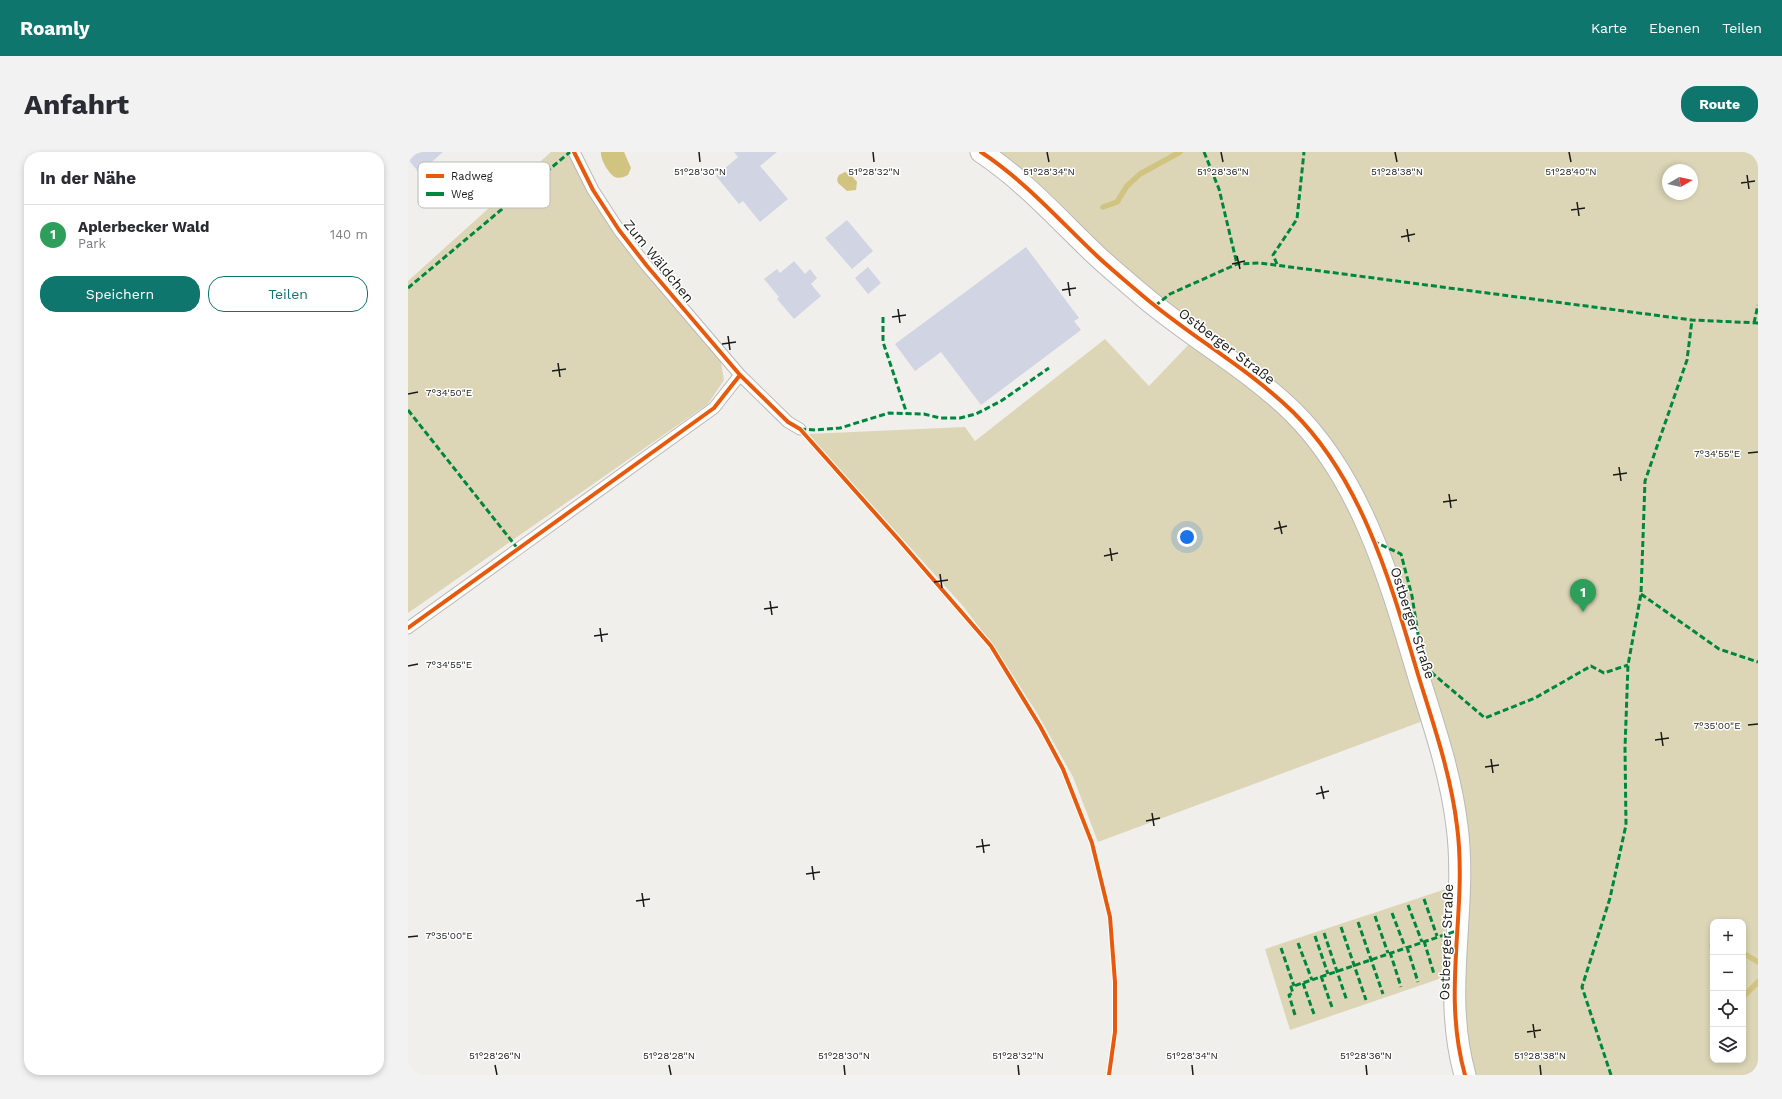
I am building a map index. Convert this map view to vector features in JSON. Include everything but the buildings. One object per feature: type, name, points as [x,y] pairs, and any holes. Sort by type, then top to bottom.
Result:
[{"type":"street","name":"Ostberger Straße","points":[[981,152],[1029,188],[1098,256],[1155,306],[1270,391],[1294,413],[1319,441],[1340,473],[1373,541],[1392,587],[1442,752],[1452,792],[1460,859],[1455,965],[1455,1029],[1465,1075]]},
{"type":"lane","name":"Zum Wäldchen","points":[[574,152],[593,190],[619,230],[647,266],[740,375],[788,422],[800,429]]},
{"type":"lane","points":[[408,628],[714,408],[740,375]]},
{"type":"shaded area","points":[[551,152],[572,152],[588,193],[721,362],[724,380],[708,404],[408,613],[408,281],[489,208],[550,208],[550,162],[540,162]]},
{"type":"shaded area","points":[[601,152],[624,152],[631,168],[628,175],[619,178],[615,177],[603,162]]},
{"type":"shaded area","points":[[989,152],[1758,152],[1758,1075],[1469,1075],[1459,1029],[1461,825],[1342,470],[1197,335]]},
{"type":"shaded area","points":[[845,172],[851,175],[857,182],[856,190],[847,191],[838,183],[837,179],[839,175]]},
{"type":"shaded area","points":[[1105,339],[1149,386],[1193,340],[1269,395],[1316,444],[1370,541],[1423,721],[1098,842],[1073,777],[1037,713],[997,651],[963,606],[808,434],[965,427],[975,441]]},
{"type":"shaded area","points":[[1452,887],[1444,934],[1442,978],[1290,1030],[1265,949]]},
{"type":"waterway","points":[[1103,207],[1117,202],[1127,186],[1140,174],[1180,152]]},
{"type":"waterway","points":[[1746,955],[1758,962]]},
{"type":"waterway","points":[[1746,994],[1758,982]]},
{"type":"marked path","points":[[550,169],[570,152]]},
{"type":"marked path","points":[[1204,152],[1219,189],[1237,264]]},
{"type":"marked path","points":[[1277,264],[1273,255],[1297,219],[1304,152]]},
{"type":"marked path","points":[[408,288],[503,208]]},
{"type":"marked path","points":[[1155,306],[1170,294],[1237,264],[1260,263],[1692,320],[1758,323]]},
{"type":"marked path","points":[[1754,323],[1758,305]]},
{"type":"marked path","points":[[883,317],[883,342],[907,414]]},
{"type":"marked path","points":[[1611,1075],[1582,987],[1610,898],[1626,825],[1625,748],[1628,665],[1641,594],[1645,481],[1687,360],[1692,320]]},
{"type":"marked path","points":[[800,429],[816,430],[840,428],[889,413],[924,414],[940,418],[960,418],[976,414],[1001,401],[1049,368]]},
{"type":"marked path","points":[[408,410],[518,549]]},
{"type":"marked path","points":[[1373,541],[1401,554],[1412,596],[1419,640],[1432,673],[1485,718],[1535,698],[1591,666],[1604,673],[1628,665]]},
{"type":"marked path","points":[[1641,594],[1719,649],[1758,662]]},
{"type":"marked path","points":[[1424,899],[1437,936]]},
{"type":"marked path","points":[[1408,905],[1422,942]]},
{"type":"marked path","points":[[1392,913],[1405,947]]},
{"type":"marked path","points":[[1375,916],[1388,953]]},
{"type":"marked path","points":[[1358,922],[1383,994]]},
{"type":"marked path","points":[[1341,927],[1366,1000]]},
{"type":"marked path","points":[[1295,1015],[1289,995],[1293,993],[1291,987],[1456,931]]},
{"type":"marked path","points":[[1324,933],[1347,1001]]},
{"type":"marked path","points":[[1315,936],[1328,974]]},
{"type":"marked path","points":[[1424,941],[1434,974]]},
{"type":"marked path","points":[[1298,943],[1312,980]]},
{"type":"marked path","points":[[1407,947],[1418,982]]},
{"type":"marked path","points":[[1281,948],[1294,986]]},
{"type":"marked path","points":[[1390,952],[1401,987]]},
{"type":"marked path","points":[[1321,976],[1333,1010]]},
{"type":"marked path","points":[[1303,983],[1315,1017]]},
{"type":"cycle path","points":[[574,152],[593,190],[619,230],[647,266],[740,375],[788,422],[800,429],[991,646],[1040,726],[1063,769],[1092,843],[1110,917],[1115,982],[1115,1032],[1109,1075]]},
{"type":"cycle path","points":[[981,152],[1027,188],[1097,256],[1161,311],[1276,396],[1293,412],[1318,440],[1339,470],[1357,503],[1373,538],[1386,573],[1442,753],[1451,789],[1460,857],[1455,1012],[1458,1043],[1465,1075]]},
{"type":"cycle path","points":[[408,628],[714,408],[740,375]]},
{"type":"place","name":"Aplerbecker Wald","points":[[1583,612]]}]
